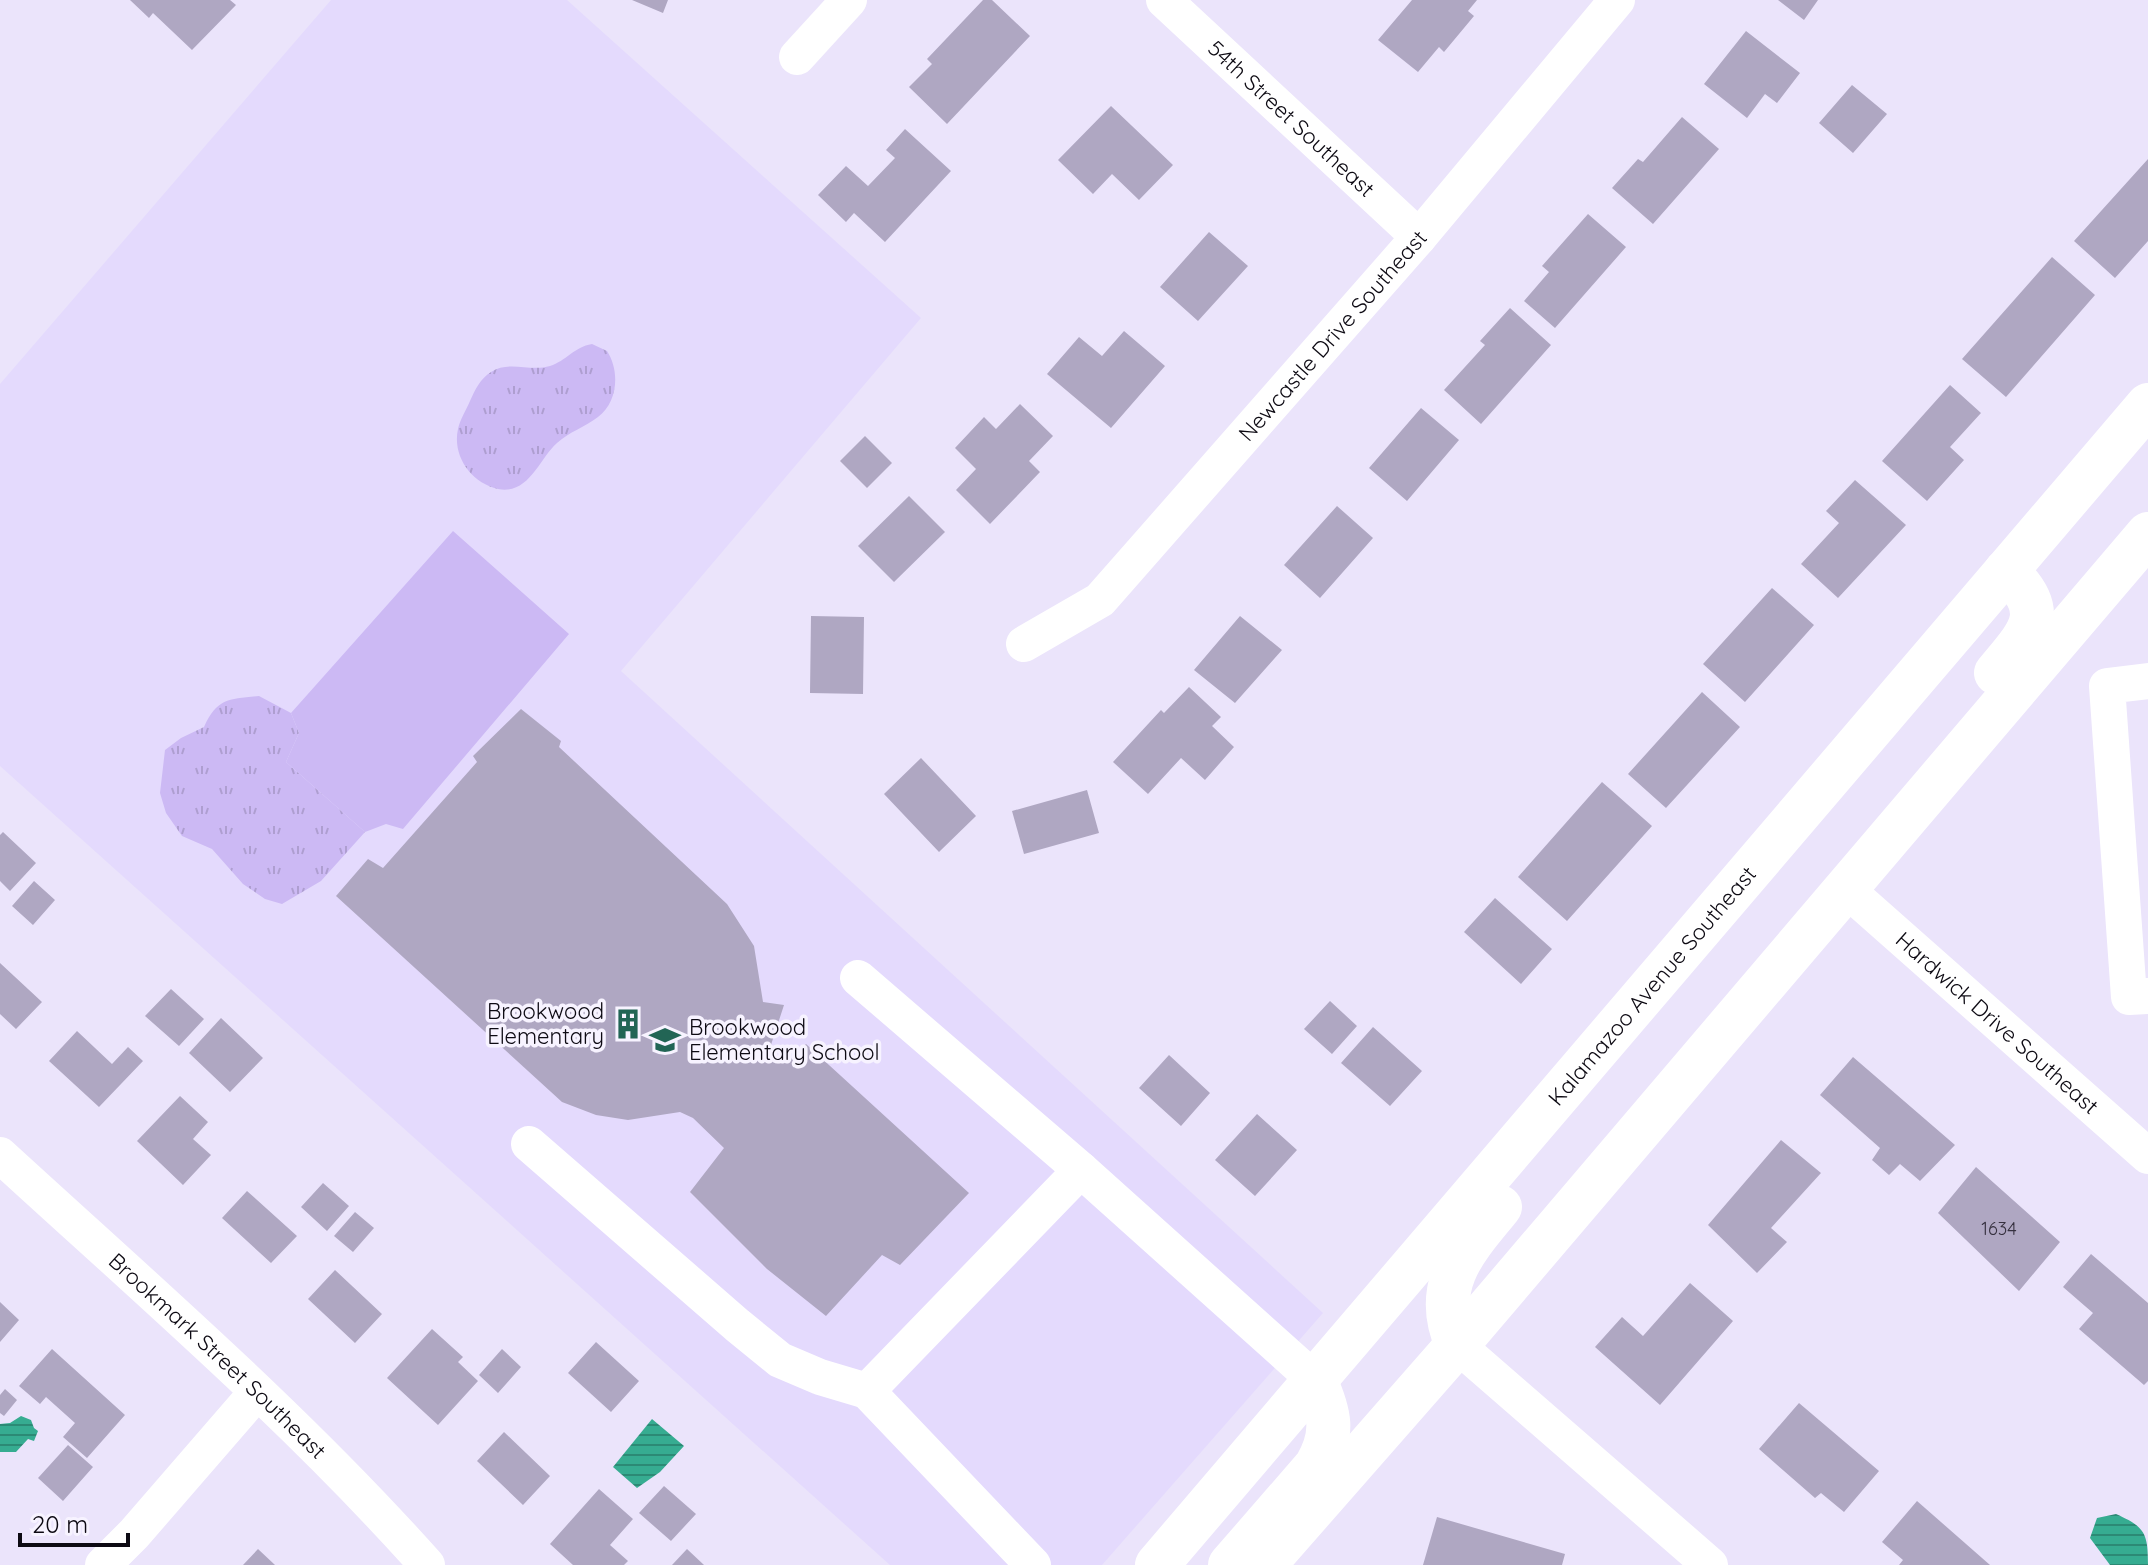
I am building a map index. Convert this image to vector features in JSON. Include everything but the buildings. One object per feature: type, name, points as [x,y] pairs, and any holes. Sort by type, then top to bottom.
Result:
[{"type":"main road","name":"Kalamazoo Avenue Southeast","points":[[1157,1565],[2148,405]]},
{"type":"main road","points":[[1264,1565],[1457,1345],[2148,534]]},
{"type":"main road","points":[[1860,873],[1924,761],[2012,653],[2034,619],[2027,596],[2017,580],[2006,571]]},
{"type":"main road","points":[[1457,1345],[1449,1327],[1447,1300],[1449,1281],[1458,1262],[1470,1242],[1596,1093],[1617,1027]]},
{"type":"main road","points":[[1230,1565],[1316,1466],[1326,1447],[1329,1416],[1315,1380]]},
{"type":"street","points":[[797,57],[849,0]]},
{"type":"street","name":"54th Street Southeast","points":[[1164,0],[1419,237]]},
{"type":"street","name":"Newcastle Drive Southeast","points":[[1024,644],[1100,600],[1419,237],[1617,0]]},
{"type":"street","points":[[2148,681],[2107,686],[2129,997],[2148,996]]},
{"type":"street","name":"Hardwick Drive Southeast","points":[[1860,873],[2148,1156]]},
{"type":"street","points":[[858,978],[1081,1170],[1315,1380]]},
{"type":"street","points":[[529,1144],[780,1360],[820,1377],[867,1391],[1033,1565]]},
{"type":"street","name":"Brookmark Street Southeast","points":[[0,1155],[257,1392],[372,1503],[427,1565]]},
{"type":"street","points":[[867,1391],[1081,1170]]},
{"type":"street","points":[[1457,1345],[1710,1565]]},
{"type":"street","points":[[103,1565],[134,1534],[257,1392]]},
{"type":"shaded area","name":"Brookwood Elementary School","points":[[331,0],[567,0],[921,318],[621,671],[1323,1313],[1102,1565],[890,1565],[0,766],[0,384]]},
{"type":"shaded area","points":[[21,1416],[31,1420],[38,1431],[34,1441],[28,1439],[16,1452],[0,1452],[0,1424],[10,1423]]},
{"type":"shaded area","points":[[652,1419],[684,1446],[660,1472],[637,1488],[613,1467]]},
{"type":"shaded area","points":[[2116,1514],[2143,1532],[2148,1565],[2110,1565],[2090,1538],[2097,1518]]},
{"type":"green space","points":[[592,344],[607,351],[614,368],[615,386],[605,411],[557,443],[518,487],[498,489],[480,481],[461,458],[457,439],[458,429],[478,385],[498,369],[550,366]]},
{"type":"green space","points":[[453,531],[569,634],[403,829],[386,824],[365,832],[286,762],[299,733],[291,713]]},
{"type":"green space","points":[[259,696],[291,713],[299,733],[286,762],[365,832],[321,881],[282,904],[265,899],[243,884],[212,849],[182,836],[166,813],[160,793],[165,750],[204,727],[219,705]]},
{"type":"place","name":"Brookwood Elementary","points":[[628,1024]]},
{"type":"place","name":"Brookwood Elementary School","points":[[665,1040]]}]
